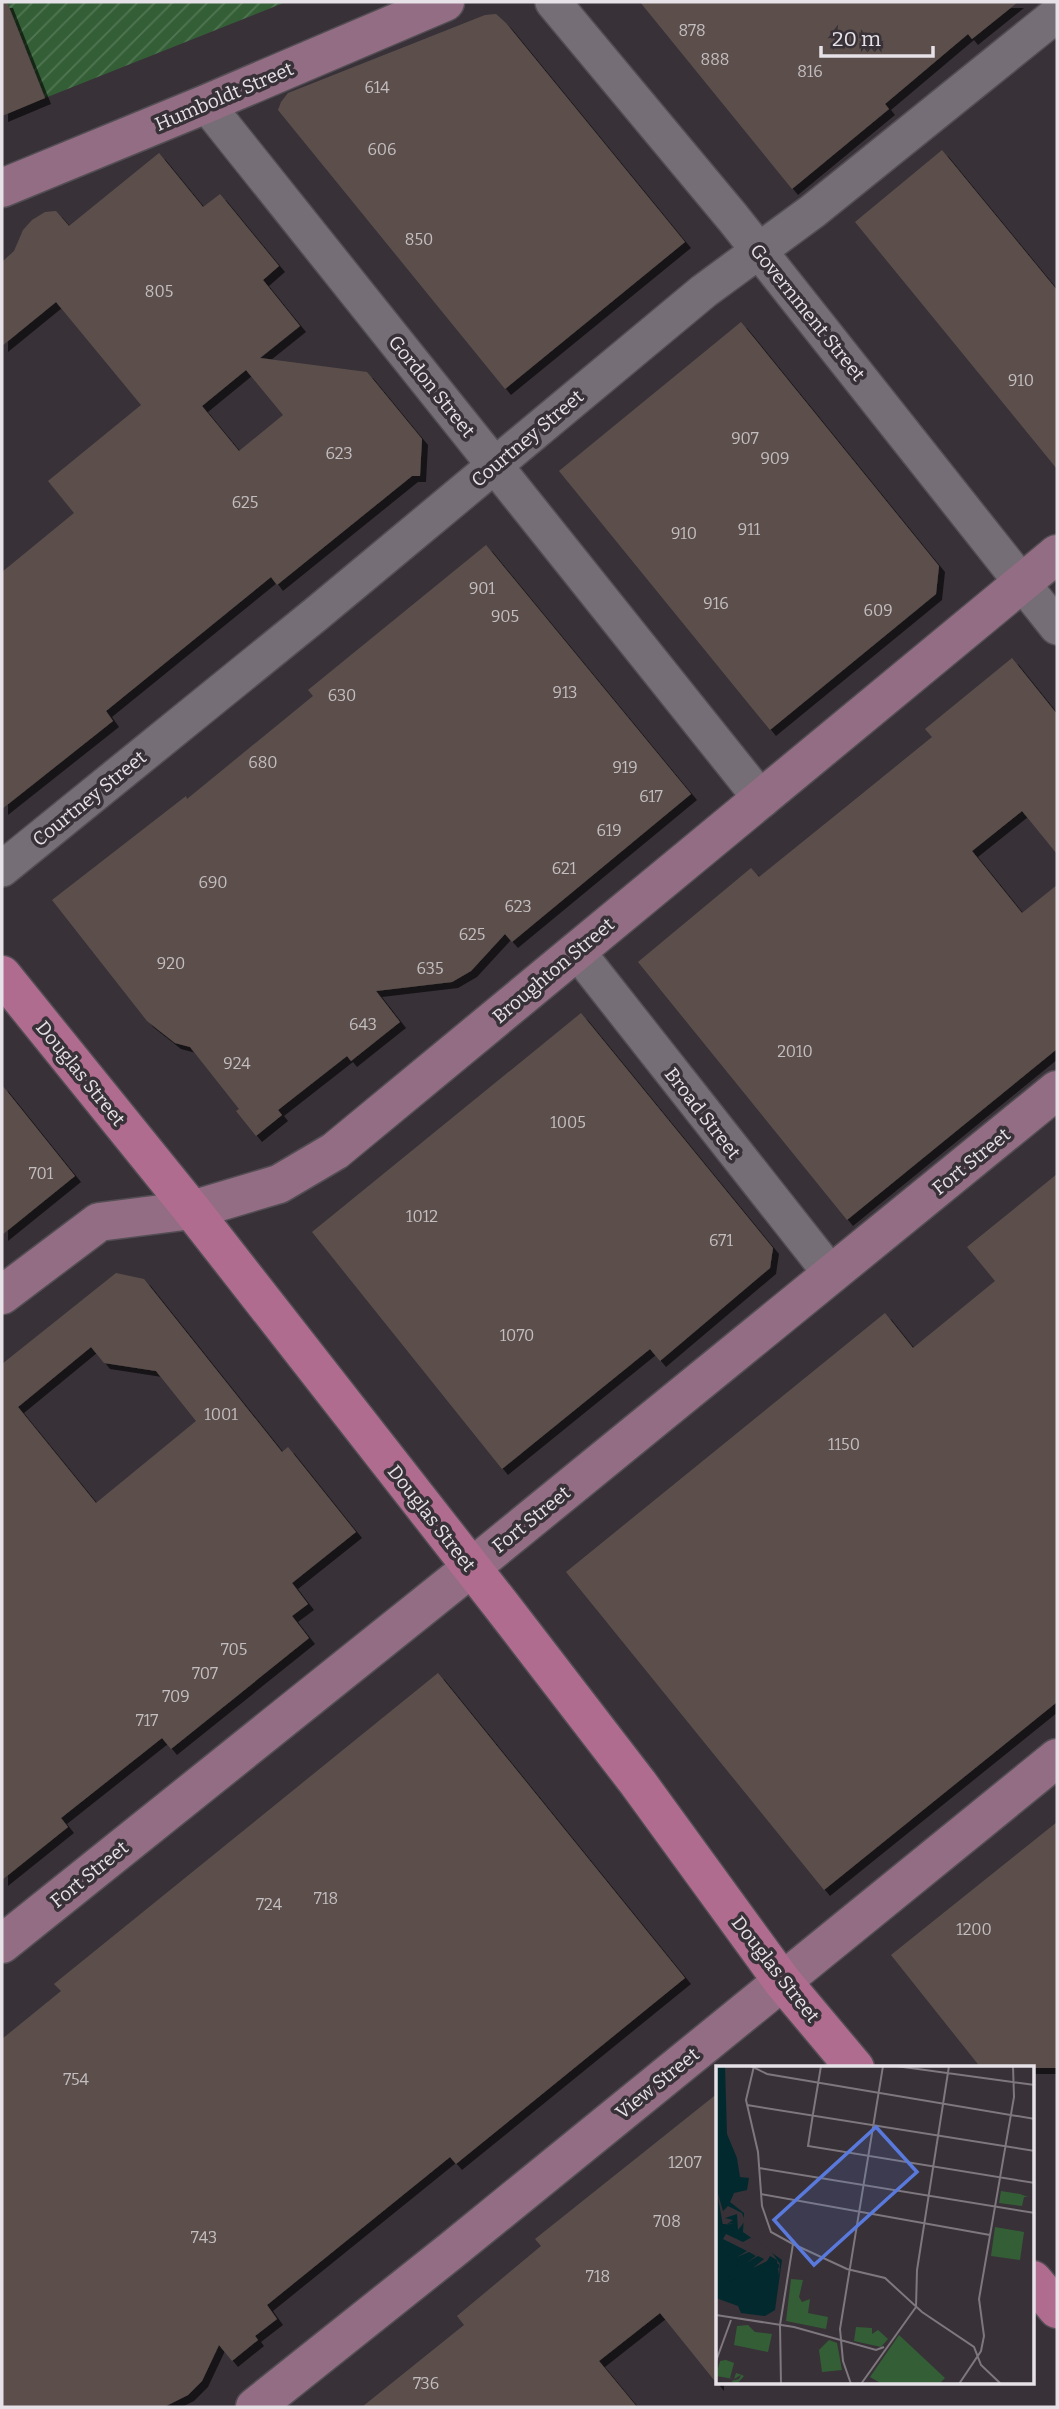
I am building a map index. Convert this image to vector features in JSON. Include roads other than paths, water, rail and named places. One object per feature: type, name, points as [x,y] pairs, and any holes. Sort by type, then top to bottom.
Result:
[{"type":"main road","name":"Douglas Street","points":[[2,975],[192,1210],[630,1773],[782,1981],[853,2066]]},
{"type":"main road","points":[[1034,2281],[1057,2309]]},
{"type":"street","name":"Humboldt Street","points":[[2,187],[446,2]]},
{"type":"street","name":"Government Street","points":[[553,2],[758,250],[1057,627]]},
{"type":"street","name":"Courtney Street","points":[[2,869],[315,615],[704,291],[813,211],[1057,14]]},
{"type":"street","name":"Gordon Street","points":[[206,104],[762,800]]},
{"type":"street","name":"Broughton Street","points":[[2,1295],[99,1223],[192,1210],[279,1184],[335,1151],[1057,554]]},
{"type":"street","name":"Broad Street","points":[[576,950],[832,1275]]},
{"type":"street","name":"Fort Street","points":[[2,1944],[471,1568],[1057,1090]]},
{"type":"street","name":"View Street","points":[[255,2407],[453,2250],[1057,1758]]}]
